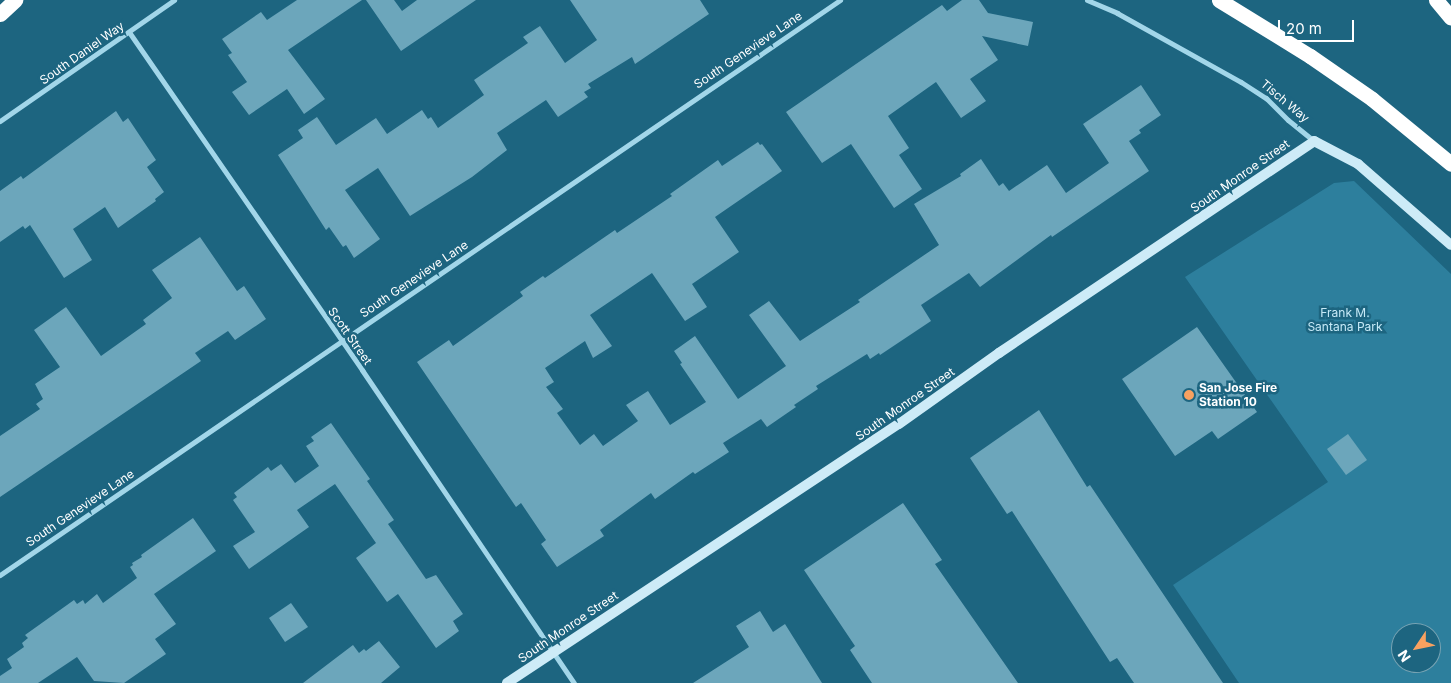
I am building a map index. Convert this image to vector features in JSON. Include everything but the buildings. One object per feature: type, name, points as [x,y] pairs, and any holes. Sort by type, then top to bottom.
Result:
[{"type":"highway","points":[[0,14],[15,0]]},
{"type":"highway","points":[[1219,0],[1310,56],[1372,99],[1451,164]]},
{"type":"highway","points":[[1436,0],[1451,18]]},
{"type":"main road","name":"Tisch Way","points":[[1314,141],[1358,164],[1451,245]]},
{"type":"main road","name":"South Monroe Street","points":[[507,683],[899,424],[999,353],[1314,141]]},
{"type":"street","name":"South Daniel Way","points":[[0,121],[174,0]]},
{"type":"street","name":"South Genevieve Lane","points":[[0,574],[840,0]]},
{"type":"street","name":"Tisch Way","points":[[1087,0],[1117,12],[1241,82],[1266,98],[1288,120],[1314,141]]},
{"type":"street","name":"Scott Street","points":[[129,32],[574,683]]},
{"type":"green space","name":"Frank M. Santana Park","points":[[1354,181],[1451,274],[1451,683],[1239,683],[1173,585],[1328,482],[1185,277],[1334,183]]},
{"type":"place","name":"San Jose Fire Station 10","points":[[1189,395]]}]
